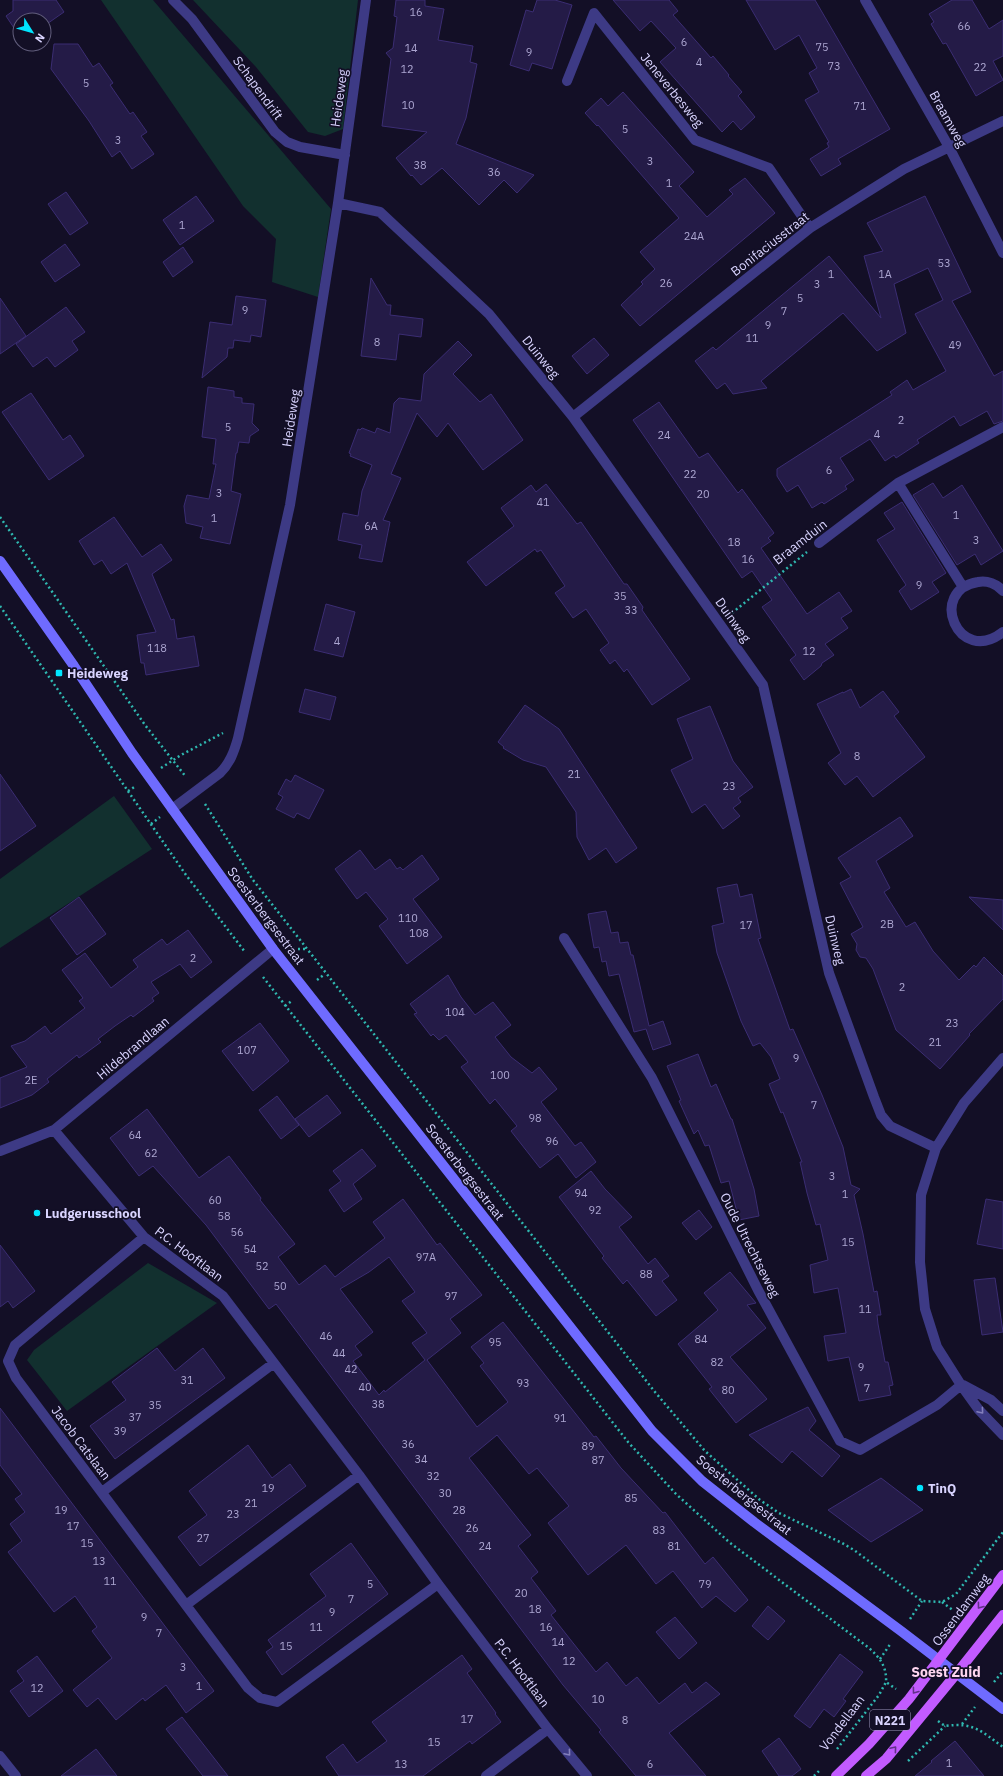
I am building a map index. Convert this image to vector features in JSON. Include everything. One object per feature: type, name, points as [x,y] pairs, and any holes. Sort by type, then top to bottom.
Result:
[{"type":"main road","name":"Soesterbergsestraat","points":[[0,562],[172,809],[273,949],[652,1431],[702,1481],[748,1518],[957,1673],[1003,1709]]},
{"type":"main road","name":"Ossendamweg","points":[[939,1660],[1003,1575]]},
{"type":"main road","name":"N221","points":[[866,1776],[886,1759],[1003,1615]]},
{"type":"main road","name":"N221","points":[[836,1776],[869,1744],[909,1699],[939,1660]]},
{"type":"street","name":"Schapendrift","points":[[173,0],[192,19],[275,132],[287,142],[300,147],[345,155]]},
{"type":"street","name":"Heideweg","points":[[172,809],[226,766],[232,758],[242,723],[290,505],[338,203],[366,0]]},
{"type":"street","name":"Braamweg","points":[[865,0],[949,147],[1003,253]]},
{"type":"street","name":"Jeneverbesweg","points":[[567,81],[594,13],[695,140],[769,168],[810,228]]},
{"type":"street","name":"Bonifaciusstraat","points":[[573,417],[810,228],[904,169],[1003,120]]},
{"type":"street","name":"Duinweg","points":[[338,203],[380,212],[489,314],[573,417],[763,685],[830,973],[874,1097],[881,1115],[890,1126],[936,1148]]},
{"type":"street","name":"Braamduin","points":[[819,543],[898,483],[1003,427]]},
{"type":"street","points":[[898,483],[963,587]]},
{"type":"street","points":[[1003,591],[991,583],[982,581],[972,583],[963,587],[956,594],[952,604],[951,614],[959,632],[967,638],[977,641],[987,641],[996,638],[1003,632]]},
{"type":"street","name":"Oude Utrechtseweg","points":[[564,938],[652,1078],[758,1290],[840,1441],[860,1450],[937,1405],[961,1385]]},
{"type":"street","name":"Hildebrandlaan","points":[[0,1151],[54,1130],[273,949]]},
{"type":"street","points":[[1003,1058],[964,1103],[936,1148],[921,1195],[920,1262],[925,1309],[937,1347],[979,1410],[1003,1435]]},
{"type":"street","name":"P.C. Hooftlaan","points":[[54,1130],[144,1237],[223,1296],[359,1475],[438,1584],[548,1729],[587,1776]]},
{"type":"street","name":"Jacob Catslaan","points":[[144,1237],[15,1345],[8,1361],[16,1378],[248,1688],[260,1698],[277,1702],[438,1584]]},
{"type":"street","points":[[102,1492],[274,1363]]},
{"type":"street","points":[[961,1385],[991,1400],[1003,1411]]},
{"type":"street","points":[[186,1605],[359,1475]]},
{"type":"street","points":[[486,1776],[548,1729]]},
{"type":"street","points":[[0,1756],[16,1776]]},
{"type":"path","points":[[0,517],[145,725],[196,791],[253,880],[325,974],[655,1392],[705,1451],[760,1500],[779,1513],[854,1550],[922,1601],[942,1602],[956,1594],[1003,1532]]},
{"type":"path","name":"Braamduin","points":[[720,625],[736,610],[819,543]]},
{"type":"path","points":[[173,760],[242,723]]},
{"type":"path","name":"Vondellaan","points":[[835,1752],[879,1695],[886,1682]]},
{"type":"path","points":[[962,1724],[977,1728],[1003,1748]]},
{"type":"path","points":[[905,1764],[945,1726]]},
{"type":"path","name":"Vondellaan","points":[[814,1776],[822,1768]]},
{"type":"green space","points":[[101,0],[153,0],[331,209],[318,297],[272,282],[276,239],[243,206]]},
{"type":"green space","points":[[193,0],[358,0],[343,129],[325,136],[308,132],[256,67]]},
{"type":"green space","points":[[114,796],[152,849],[0,948],[0,879]]},
{"type":"green space","points":[[148,1263],[217,1303],[67,1411],[27,1360],[34,1350]]},
{"type":"building","points":[[13,0],[56,0],[64,12],[52,20],[52,12],[12,12],[12,25],[6,16],[13,11]]},
{"type":"building","points":[[396,0],[425,0],[425,6],[444,9],[438,40],[473,46],[470,62],[477,64],[466,118],[456,144],[534,175],[517,193],[504,180],[479,205],[442,168],[421,185],[412,175],[411,176],[396,158],[427,132],[382,126],[391,59],[386,53],[393,48],[397,17],[394,16]]},
{"type":"building","points":[[537,0],[555,0],[572,5],[552,69],[532,63],[529,71],[510,65],[526,10],[533,12]]},
{"type":"building","points":[[613,0],[669,0],[678,11],[673,15],[711,58],[713,56],[729,75],[728,76],[742,92],[738,96],[755,117],[741,130],[733,121],[722,132],[660,62],[676,48],[651,21],[640,31]]},
{"type":"building","points":[[746,0],[815,0],[890,129],[838,159],[841,164],[821,176],[810,159],[829,147],[827,143],[829,142],[805,100],[819,92],[809,73],[817,68],[799,35],[775,50]]},
{"type":"building","points":[[952,0],[972,0],[989,29],[1003,20],[1003,56],[993,61],[1003,80],[976,96],[946,43],[943,44],[931,24],[934,22],[929,14]]},
{"type":"building","points":[[54,44],[78,44],[93,67],[99,63],[113,83],[110,85],[130,114],[133,112],[147,132],[141,136],[154,154],[132,169],[120,151],[112,157],[89,121],[51,69]]},
{"type":"building","points":[[623,92],[694,172],[679,186],[707,217],[733,194],[729,190],[745,178],[775,213],[640,326],[621,305],[643,284],[641,282],[655,269],[640,252],[679,218],[598,125],[597,126],[585,113],[601,98],[608,106]]},
{"type":"building","points":[[66,192],[88,223],[70,235],[48,204]]},
{"type":"building","points":[[196,196],[214,221],[180,245],[163,220]]},
{"type":"building","points":[[925,196],[971,292],[952,301],[994,376],[1003,371],[1003,421],[994,424],[987,411],[960,426],[954,416],[917,440],[919,443],[896,458],[894,455],[885,461],[870,439],[840,458],[854,480],[845,486],[847,489],[824,504],[822,502],[812,508],[798,485],[787,492],[777,476],[777,469],[892,395],[890,392],[907,380],[913,390],[946,371],[915,314],[943,300],[928,268],[894,284],[906,333],[877,351],[843,313],[761,381],[767,388],[733,394],[725,383],[717,389],[695,361],[713,347],[716,350],[829,256],[881,318],[864,256],[883,251],[867,223]]},
{"type":"building","points":[[65,244],[80,265],[55,282],[41,262]]},
{"type":"building","points":[[183,247],[193,262],[173,277],[163,262]]},
{"type":"building","points":[[371,278],[387,305],[391,305],[390,315],[423,319],[421,337],[399,334],[396,360],[361,356]]},
{"type":"building","points":[[236,296],[266,300],[261,337],[251,335],[250,342],[234,340],[233,348],[228,348],[227,357],[202,378],[210,322],[232,325]]},
{"type":"building","points":[[0,298],[26,336],[0,354]]},
{"type":"building","points":[[66,307],[85,332],[72,341],[78,350],[55,367],[47,357],[33,367],[16,344]]},
{"type":"building","points":[[594,338],[609,355],[587,374],[572,356]]},
{"type":"building","points":[[458,341],[472,355],[453,374],[480,402],[491,394],[523,440],[483,470],[448,423],[437,437],[417,413],[391,474],[401,478],[383,520],[390,522],[382,562],[359,558],[362,545],[338,540],[343,513],[358,516],[362,491],[372,465],[350,456],[351,454],[349,453],[358,429],[360,430],[362,428],[375,433],[377,428],[390,433],[394,403],[399,398],[421,401],[424,374]]},
{"type":"building","points":[[208,387],[234,391],[234,397],[242,398],[242,403],[254,404],[252,423],[259,430],[250,436],[249,443],[239,442],[236,453],[231,491],[241,494],[230,544],[200,538],[203,527],[186,523],[184,506],[187,495],[209,499],[216,464],[213,464],[216,439],[202,437]]},
{"type":"building","points":[[31,393],[63,440],[70,435],[84,456],[49,480],[2,412]]},
{"type":"building","points":[[659,402],[699,458],[708,453],[738,493],[742,489],[774,533],[768,538],[771,541],[761,548],[807,614],[839,592],[852,611],[841,618],[848,628],[825,644],[834,655],[822,663],[821,666],[804,680],[790,660],[796,655],[762,607],[772,600],[752,571],[742,578],[633,420]]},
{"type":"building","points":[[933,483],[943,498],[962,485],[1003,551],[981,565],[975,554],[957,565],[913,495]]},
{"type":"building","points":[[546,484],[577,524],[581,522],[624,584],[627,584],[643,607],[642,610],[690,679],[652,705],[627,669],[624,672],[615,660],[610,664],[600,650],[609,643],[586,609],[573,618],[555,593],[565,586],[541,550],[537,552],[535,549],[486,586],[467,562],[514,526],[501,508],[531,485],[536,492]]},
{"type":"building","points":[[902,502],[946,573],[932,582],[939,592],[911,610],[899,591],[906,585],[877,540],[895,529],[884,513]]},
{"type":"building","points":[[114,517],[142,557],[161,544],[172,560],[152,574],[171,620],[174,619],[177,639],[194,636],[199,666],[146,675],[144,663],[141,663],[137,635],[156,632],[127,563],[111,574],[102,560],[94,565],[79,541]]},
{"type":"building","points":[[326,604],[355,612],[343,657],[314,650]]},
{"type":"building","points":[[305,689],[336,697],[330,720],[299,712]]},
{"type":"building","points":[[851,689],[860,708],[883,691],[899,712],[894,716],[925,757],[873,797],[857,776],[845,785],[828,763],[841,753],[817,704]]},
{"type":"building","points":[[525,705],[559,729],[637,848],[616,863],[606,848],[589,860],[577,837],[576,812],[546,767],[523,760],[503,748],[504,747],[498,742]]},
{"type":"building","points":[[710,706],[733,761],[753,787],[738,798],[741,802],[733,808],[740,816],[723,829],[705,804],[692,813],[671,770],[693,759],[677,719]]},
{"type":"building","points":[[0,774],[36,826],[0,851]]},
{"type":"building","points":[[295,775],[324,790],[309,819],[297,813],[294,818],[276,809],[283,797],[278,794],[286,779],[291,782]]},
{"type":"building","points":[[900,817],[913,836],[876,861],[890,888],[884,892],[906,927],[915,922],[933,951],[959,980],[974,965],[976,967],[984,957],[1003,976],[1003,999],[969,1034],[970,1035],[940,1069],[896,1030],[873,969],[866,958],[860,957],[856,950],[857,944],[851,934],[863,927],[840,883],[851,877],[838,858]]},
{"type":"building","points":[[360,850],[375,870],[390,859],[397,869],[400,867],[403,870],[422,855],[439,879],[413,899],[442,937],[407,964],[379,926],[388,919],[366,892],[357,899],[335,869]]},
{"type":"building","points":[[737,884],[740,897],[752,894],[761,938],[758,939],[790,1030],[793,1029],[843,1147],[851,1185],[860,1189],[854,1195],[874,1292],[877,1291],[881,1315],[877,1315],[878,1324],[885,1362],[888,1362],[893,1385],[889,1386],[891,1395],[859,1401],[849,1357],[828,1361],[824,1336],[846,1333],[838,1288],[814,1293],[810,1265],[828,1260],[820,1224],[816,1225],[807,1193],[800,1162],[802,1162],[783,1112],[781,1113],[769,1084],[780,1079],[771,1057],[760,1043],[753,1046],[741,1021],[717,953],[712,926],[724,923],[717,888]]},
{"type":"building","points":[[79,897],[106,934],[77,955],[50,918]]},
{"type":"building","points":[[969,897],[1003,900],[1003,930]]},
{"type":"building","points":[[606,911],[611,933],[618,932],[620,943],[628,942],[631,955],[633,955],[649,1026],[663,1021],[671,1044],[653,1050],[646,1029],[634,1032],[619,974],[609,976],[606,961],[602,962],[599,947],[594,948],[588,914]]},
{"type":"building","points":[[188,930],[212,962],[191,978],[180,964],[151,982],[159,993],[152,998],[154,1001],[133,1017],[131,1015],[115,1026],[98,1039],[101,1042],[79,1058],[77,1055],[47,1079],[49,1082],[32,1095],[0,1108],[0,1078],[27,1067],[11,1046],[25,1041],[45,1026],[51,1034],[85,1008],[79,1001],[83,998],[62,970],[85,953],[111,988],[138,967],[133,960],[162,939],[167,945]]},
{"type":"building","points":[[448,975],[461,997],[475,1015],[493,1002],[511,1025],[495,1037],[511,1057],[532,1073],[539,1067],[557,1089],[541,1102],[575,1146],[581,1142],[596,1162],[576,1178],[558,1154],[540,1168],[511,1131],[517,1126],[495,1099],[490,1104],[461,1067],[468,1062],[446,1035],[439,1040],[433,1034],[431,1036],[414,1014],[417,1013],[410,1004]]},
{"type":"building","points":[[260,1023],[289,1061],[253,1091],[222,1051]]},
{"type":"building","points":[[698,1054],[711,1087],[716,1084],[732,1119],[754,1189],[759,1216],[739,1220],[729,1181],[721,1183],[709,1145],[705,1146],[698,1130],[694,1134],[679,1101],[681,1100],[667,1066]]},
{"type":"building","points":[[327,1095],[341,1113],[309,1137],[295,1119]]},
{"type":"building","points":[[277,1096],[299,1125],[281,1139],[259,1110]]},
{"type":"building","points":[[147,1109],[199,1178],[229,1156],[261,1198],[260,1200],[295,1244],[278,1257],[299,1285],[325,1265],[335,1277],[385,1238],[373,1222],[403,1199],[437,1245],[440,1243],[482,1295],[450,1319],[461,1333],[427,1360],[477,1427],[508,1402],[480,1366],[484,1363],[471,1347],[503,1322],[594,1437],[596,1436],[621,1468],[663,1513],[665,1512],[705,1564],[713,1557],[748,1600],[735,1612],[716,1596],[702,1608],[673,1571],[656,1584],[626,1545],[588,1575],[548,1523],[569,1506],[537,1468],[529,1474],[497,1435],[469,1458],[531,1535],[518,1546],[538,1572],[531,1578],[556,1611],[551,1615],[596,1672],[607,1662],[626,1686],[637,1677],[659,1704],[685,1683],[692,1693],[706,1682],[720,1694],[669,1733],[706,1776],[636,1776],[599,1732],[601,1730],[563,1685],[276,1304],[269,1309],[206,1225],[153,1166],[139,1176],[110,1138]],"holes":[[[389,1257],[415,1292],[402,1301],[427,1333],[412,1343],[425,1360],[385,1392],[384,1390],[379,1395],[353,1361],[362,1355],[355,1346],[373,1332],[340,1289],[369,1272]]]},
{"type":"building","points":[[362,1149],[376,1166],[353,1184],[362,1199],[344,1212],[329,1190],[341,1181],[333,1171]]},
{"type":"building","points":[[591,1171],[605,1189],[632,1217],[619,1227],[648,1264],[655,1258],[669,1276],[662,1281],[677,1300],[656,1316],[627,1280],[623,1284],[602,1258],[604,1256],[559,1197]]},
{"type":"building","points":[[986,1199],[1003,1202],[1003,1249],[977,1244]]},
{"type":"building","points":[[699,1210],[712,1227],[696,1240],[682,1223]]},
{"type":"building","points":[[0,1245],[35,1291],[13,1308],[8,1301],[0,1307]]},
{"type":"building","points":[[730,1272],[756,1303],[747,1305],[766,1328],[730,1357],[767,1399],[736,1423],[709,1389],[712,1387],[678,1344],[718,1310],[704,1293]]},
{"type":"building","points":[[995,1278],[1003,1332],[982,1335],[974,1280]]},
{"type":"building","points":[[157,1348],[175,1371],[203,1348],[225,1378],[115,1459],[90,1426],[126,1400],[112,1382]]},
{"type":"building","points":[[808,1407],[816,1421],[809,1430],[840,1456],[822,1477],[792,1451],[782,1463],[749,1435]]},
{"type":"building","points":[[0,1408],[214,1691],[186,1713],[166,1685],[145,1701],[143,1698],[116,1720],[98,1698],[87,1707],[73,1690],[112,1658],[92,1631],[97,1627],[75,1596],[54,1612],[8,1552],[22,1541],[10,1524],[25,1512],[15,1499],[22,1494],[0,1465]]},
{"type":"building","points":[[248,1445],[272,1478],[290,1464],[306,1486],[200,1566],[178,1537],[207,1515],[189,1491]]},
{"type":"building","points":[[881,1478],[923,1510],[871,1542],[828,1510]]},
{"type":"building","points":[[351,1543],[388,1594],[282,1675],[266,1652],[273,1647],[268,1640],[326,1596],[310,1574]]},
{"type":"building","points":[[768,1606],[785,1621],[768,1640],[752,1626]]},
{"type":"building","points":[[675,1617],[697,1643],[679,1659],[656,1632]]},
{"type":"building","points":[[840,1654],[863,1672],[843,1699],[846,1701],[834,1717],[824,1709],[810,1728],[794,1716]]},
{"type":"building","points":[[462,1655],[472,1669],[467,1673],[501,1722],[472,1744],[470,1741],[423,1776],[339,1776],[326,1757],[343,1744],[357,1763],[387,1741],[372,1722]]},
{"type":"building","points":[[37,1656],[63,1691],[29,1717],[10,1691],[24,1681],[17,1671]]},
{"type":"building","points":[[182,1717],[228,1776],[203,1776],[166,1729]]},
{"type":"building","points":[[779,1738],[801,1769],[792,1776],[779,1776],[762,1751]]},
{"type":"building","points":[[955,1741],[984,1776],[915,1776],[932,1762],[931,1761]]},
{"type":"building","points":[[96,1749],[117,1776],[61,1776]]},
{"type":"place","name":"Heideweg","points":[[59,673]]},
{"type":"place","name":"Ludgerusschool","points":[[37,1213]]},
{"type":"place","name":"TinQ","points":[[920,1488]]},
{"type":"district","name":"Soest Zuid","points":[[946,1672]]}]
